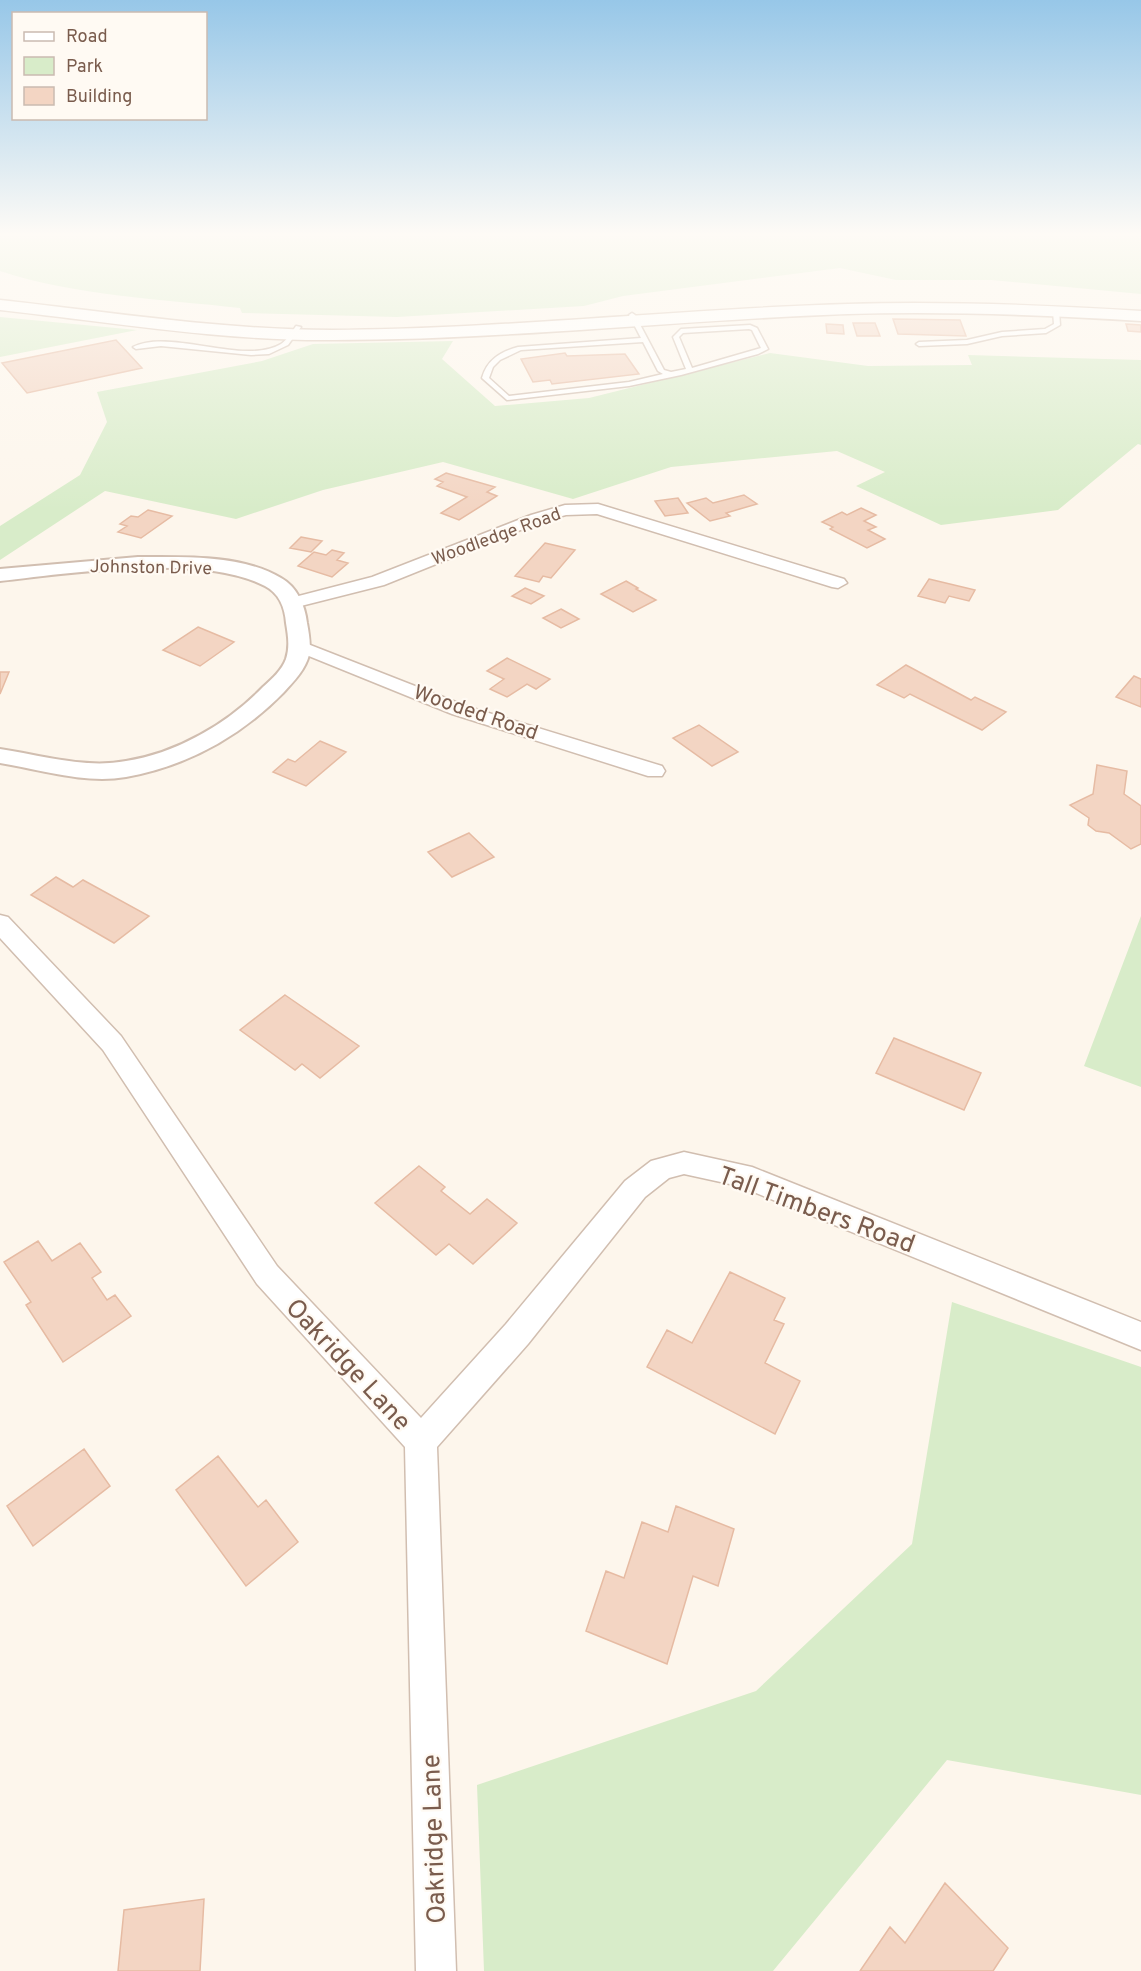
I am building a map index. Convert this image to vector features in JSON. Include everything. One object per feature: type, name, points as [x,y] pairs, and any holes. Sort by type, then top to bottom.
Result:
[{"type":"main road","points":[[193,327],[296,331],[444,327]]},
{"type":"street","name":"Woodledge Road","points":[[293,603],[378,581],[537,518],[566,510],[598,509],[838,583]]},
{"type":"street","name":"Johnston Drive","points":[[0,575],[82,566],[215,566],[272,581],[293,603]]},
{"type":"street","points":[[0,756],[99,770],[124,770],[179,754],[231,728],[266,698],[288,674],[298,657],[300,646],[293,603]]},
{"type":"street","name":"Wooded Road","points":[[300,646],[459,710],[655,771]]},
{"type":"street","name":"Oakridge Lane","points":[[0,923],[112,1044],[267,1275],[421,1441],[436,1971]]},
{"type":"street","name":"Tall Timbers Road","points":[[421,1441],[517,1334],[635,1189],[661,1168],[684,1163],[742,1175],[1141,1336]]},
{"type":"lane","points":[[638,327],[661,371],[671,374]]},
{"type":"lane","points":[[645,340],[520,348],[502,355],[492,363],[485,378],[507,398],[629,384],[690,370],[765,349],[755,329],[750,327],[681,331],[676,337],[690,370]]},
{"type":"lane","points":[[919,344],[967,342],[1002,334],[1046,331],[1053,327]]},
{"type":"lane","points":[[136,347],[162,344],[250,353],[269,352],[286,344],[296,331]]},
{"type":"green space","points":[[0,327],[105,327],[137,330],[0,357]]},
{"type":"green space","points":[[453,341],[442,359],[495,406],[589,398],[770,353],[868,366],[972,365],[968,355],[1141,360],[1141,445],[1138,444],[1058,510],[941,525],[856,486],[885,472],[837,451],[671,467],[573,499],[443,462],[323,490],[236,519],[105,491],[0,560],[0,526],[80,475],[107,422],[97,392],[262,361],[313,344]]},
{"type":"green space","points":[[1141,916],[1141,1087],[1084,1066]]},
{"type":"green space","points":[[952,1302],[1141,1367],[1141,1795],[947,1760],[773,1971],[484,1971],[477,1785],[756,1691],[912,1544]]},
{"type":"building","points":[[826,327],[843,327],[844,334],[827,333]]},
{"type":"building","points":[[854,327],[877,327],[880,336],[857,336]]},
{"type":"building","points":[[896,327],[963,327],[966,336],[898,334]]},
{"type":"building","points":[[1127,327],[1141,327],[1141,332],[1128,331]]},
{"type":"building","points":[[116,340],[142,368],[27,393],[2,363]]},
{"type":"building","points":[[565,353],[567,356],[625,354],[639,374],[552,384],[550,380],[533,382],[521,359]]},
{"type":"building","points":[[446,473],[495,487],[487,492],[497,496],[459,520],[441,513],[467,497],[437,486],[443,482],[435,479]]},
{"type":"building","points":[[744,495],[757,504],[726,513],[730,516],[710,521],[687,503],[706,498],[713,503]]},
{"type":"building","points":[[678,498],[688,513],[665,516],[655,501]]},
{"type":"building","points":[[861,508],[876,515],[864,521],[876,527],[868,530],[885,539],[867,548],[830,529],[833,527],[822,522],[842,512],[847,515]]},
{"type":"building","points":[[148,510],[172,516],[141,538],[118,532],[127,526],[120,524],[131,516],[138,517]]},
{"type":"building","points":[[301,537],[322,541],[311,552],[290,548]]},
{"type":"building","points":[[545,543],[575,550],[551,578],[543,576],[539,582],[515,576]]},
{"type":"building","points":[[332,550],[344,553],[337,560],[348,563],[332,577],[298,566],[314,552],[326,555]]},
{"type":"building","points":[[929,579],[975,590],[969,601],[949,596],[945,603],[918,596]]},
{"type":"building","points":[[626,581],[656,600],[633,612],[601,594]]},
{"type":"building","points":[[525,588],[544,596],[531,604],[512,596]]},
{"type":"building","points":[[561,609],[579,619],[561,628],[543,618]]},
{"type":"building","points":[[198,627],[234,642],[200,666],[163,650]]},
{"type":"building","points":[[507,658],[550,679],[536,689],[527,684],[507,697],[490,689],[504,679],[487,671]]},
{"type":"building","points":[[906,665],[971,700],[975,697],[1006,712],[982,730],[910,694],[904,698],[877,685]]},
{"type":"building","points":[[0,672],[9,672],[0,694]]},
{"type":"building","points":[[1134,676],[1141,679],[1141,707],[1116,697]]},
{"type":"building","points":[[699,725],[738,752],[712,766],[673,738]]},
{"type":"building","points":[[320,741],[346,752],[306,786],[273,772],[288,759],[295,762]]},
{"type":"building","points":[[1097,765],[1127,771],[1124,794],[1141,806],[1141,844],[1131,849],[1109,833],[1096,831],[1088,825],[1089,818],[1070,805],[1093,794]]},
{"type":"building","points":[[469,833],[494,857],[452,877],[428,852]]},
{"type":"building","points":[[56,877],[73,887],[83,880],[149,916],[114,943],[31,895]]},
{"type":"building","points":[[285,995],[359,1046],[320,1078],[302,1064],[295,1070],[240,1030]]},
{"type":"building","points":[[894,1038],[981,1073],[964,1110],[876,1073]]},
{"type":"building","points":[[419,1166],[445,1187],[441,1191],[470,1214],[487,1199],[517,1223],[473,1264],[449,1244],[436,1255],[375,1203]]},
{"type":"building","points":[[38,1241],[52,1261],[80,1243],[101,1272],[92,1278],[107,1300],[115,1295],[131,1316],[63,1362],[26,1305],[31,1302],[4,1262]]},
{"type":"building","points":[[730,1272],[785,1298],[774,1320],[784,1324],[765,1363],[800,1381],[775,1434],[647,1367],[667,1330],[692,1343]]},
{"type":"building","points":[[84,1449],[110,1486],[33,1546],[7,1506]]},
{"type":"building","points":[[218,1456],[258,1507],[266,1500],[298,1542],[246,1586],[176,1490]]},
{"type":"building","points":[[676,1506],[734,1529],[718,1586],[693,1576],[667,1664],[586,1631],[606,1571],[624,1578],[642,1522],[668,1532]]},
{"type":"building","points":[[945,1883],[1008,1948],[993,1971],[860,1971],[890,1927],[905,1943]]},
{"type":"building","points":[[204,1899],[200,1971],[118,1971],[124,1910]]}]
